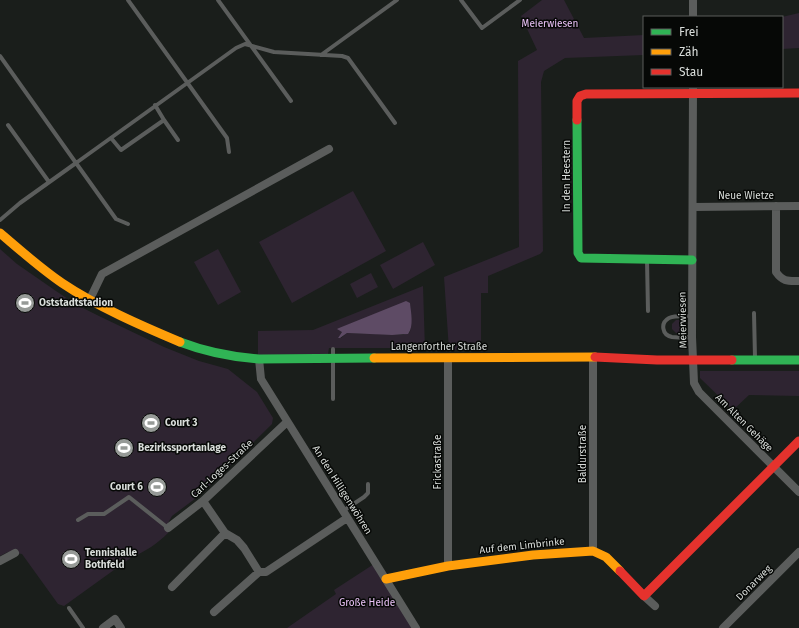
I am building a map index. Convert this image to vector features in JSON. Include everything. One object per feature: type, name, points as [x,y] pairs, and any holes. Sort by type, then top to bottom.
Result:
[{"type":"street","points":[[693,0],[693,16]]},
{"type":"street","points":[[693,90],[799,93]]},
{"type":"street","name":"Meierwiesen","points":[[693,90],[692,337],[694,360]]},
{"type":"street","name":"In den Heestern","points":[[692,260],[587,260],[581,258],[578,253],[577,101],[580,96],[586,94],[693,90]]},
{"type":"street","points":[[90,299],[102,274],[329,149]]},
{"type":"street","points":[[776,206],[776,272],[781,279],[788,281],[799,281]]},
{"type":"street","name":"Neue Wietze","points":[[693,207],[799,206]]},
{"type":"street","name":"Langenforther Straße","points":[[0,232],[49,272],[90,299],[163,334],[192,346],[226,356],[258,359],[334,354],[448,358],[799,360]]},
{"type":"street","name":"Frickastraße","points":[[448,358],[448,566]]},
{"type":"street","name":"Baldurstraße","points":[[593,358],[593,551]]},
{"type":"street","name":"An den Hilligenwöhren","points":[[258,359],[261,379],[416,628]]},
{"type":"street","name":"Am Alten Gehäge","points":[[694,360],[694,383],[699,392],[799,492]]},
{"type":"street","name":"Carl-Loges-Straße","points":[[168,528],[203,501],[287,422]]},
{"type":"street","points":[[644,596],[799,441]]},
{"type":"street","points":[[203,501],[226,533],[237,540],[259,572]]},
{"type":"street","points":[[214,612],[259,572],[266,572],[346,515]]},
{"type":"street","points":[[172,587],[226,533]]},
{"type":"street","points":[[593,551],[606,557],[644,596],[656,606]]},
{"type":"street","name":"Auf dem Limbrinke","points":[[386,579],[448,566],[533,555],[593,551]]},
{"type":"street","name":"Donarweg","points":[[724,628],[799,552]]},
{"type":"street","points":[[0,561],[15,553]]},
{"type":"street","points":[[103,628],[115,619],[121,628]]},
{"type":"lane","points":[[128,0],[186,83],[227,138],[229,152]]},
{"type":"lane","points":[[218,0],[291,101]]},
{"type":"lane","points":[[321,54],[397,0]]},
{"type":"lane","points":[[461,0],[482,28],[520,0]]},
{"type":"lane","points":[[0,220],[20,203],[186,83],[236,48],[246,44],[274,52],[321,54],[348,58],[395,123]]},
{"type":"lane","points":[[0,56],[116,219],[128,224]]},
{"type":"lane","points":[[156,105],[164,120],[178,140]]},
{"type":"lane","points":[[111,138],[121,150],[164,120]]},
{"type":"lane","points":[[8,125],[50,182]]},
{"type":"lane","points":[[647,260],[648,311]]},
{"type":"lane","points":[[754,313],[755,360]]},
{"type":"lane","points":[[692,316],[676,316],[669,318],[664,322],[663,327],[664,332],[672,337],[692,337]]},
{"type":"lane","points":[[333,399],[334,354]]},
{"type":"lane","points":[[346,515],[368,493],[368,484]]},
{"type":"lane","points":[[78,520],[88,514],[104,514],[129,497],[168,528]]},
{"type":"lane","points":[[69,608],[83,628]]},
{"type":"green space","points":[[542,0],[564,0],[584,38],[643,35],[643,55],[565,58],[544,71],[541,82],[543,251],[540,254],[488,276],[488,293],[481,293],[481,349],[449,350],[444,277],[519,247],[518,61],[537,50],[521,16]]},
{"type":"green space","points":[[799,13],[799,48],[783,49],[783,17]]},
{"type":"green space","points":[[353,191],[386,251],[292,303],[259,242]]},
{"type":"green space","points":[[423,242],[435,265],[393,289],[380,265]]},
{"type":"green space","name":"Bezirkssportanlage","points":[[0,249],[17,264],[77,305],[164,347],[199,361],[228,369],[257,392],[273,418],[272,424],[200,495],[172,516],[168,523],[168,533],[164,537],[156,544],[132,557],[64,606],[58,604],[22,554],[8,552],[0,556]]},
{"type":"green space","points":[[218,249],[241,292],[218,305],[194,262]]},
{"type":"green space","points":[[371,273],[378,287],[357,298],[350,284]]},
{"type":"green space","points":[[423,286],[425,350],[405,348],[329,348],[328,354],[258,355],[258,331],[313,330]],"holes":[[[410,303],[410,332],[403,335],[347,333],[341,338],[338,338],[342,332]]]},
{"type":"green space","points":[[676,320],[685,320],[685,334],[676,333],[672,329],[672,324]]},
{"type":"green space","points":[[700,371],[799,371],[799,396],[749,395],[733,410],[700,378]]},
{"type":"green space","name":"Große Heide","points":[[374,564],[413,628],[287,628],[336,594],[334,590]]},
{"type":"shaded area","points":[[406,301],[410,303],[412,323],[408,334],[392,335],[347,333],[338,338],[342,332],[337,329]]},
{"type":"traffic: fast","points":[[577,120],[578,253],[581,258],[692,260]]},
{"type":"traffic: fast","points":[[180,342],[219,354],[259,359],[374,358]]},
{"type":"traffic: fast","points":[[732,360],[799,360]]},
{"type":"traffic: slow","points":[[0,233],[30,259],[62,283],[89,300],[180,342]]},
{"type":"traffic: slow","points":[[374,358],[595,357]]},
{"type":"traffic: slow","points":[[386,579],[448,566],[533,555],[593,551],[606,557],[620,571]]},
{"type":"traffic: jam","points":[[577,120],[577,101],[580,96],[586,94],[799,93]]},
{"type":"traffic: jam","points":[[595,357],[657,360],[732,360]]},
{"type":"traffic: jam","points":[[620,571],[644,596],[799,441]]},
{"type":"place","name":"Oststadtstadion","points":[[25,303]]},
{"type":"place","name":"Court 3","points":[[151,423]]},
{"type":"place","name":"Bezirkssportanlage","points":[[124,448]]},
{"type":"place","name":"Court 6","points":[[157,487]]},
{"type":"place","name":"Tennishalle Bothfeld","points":[[71,559]]}]
